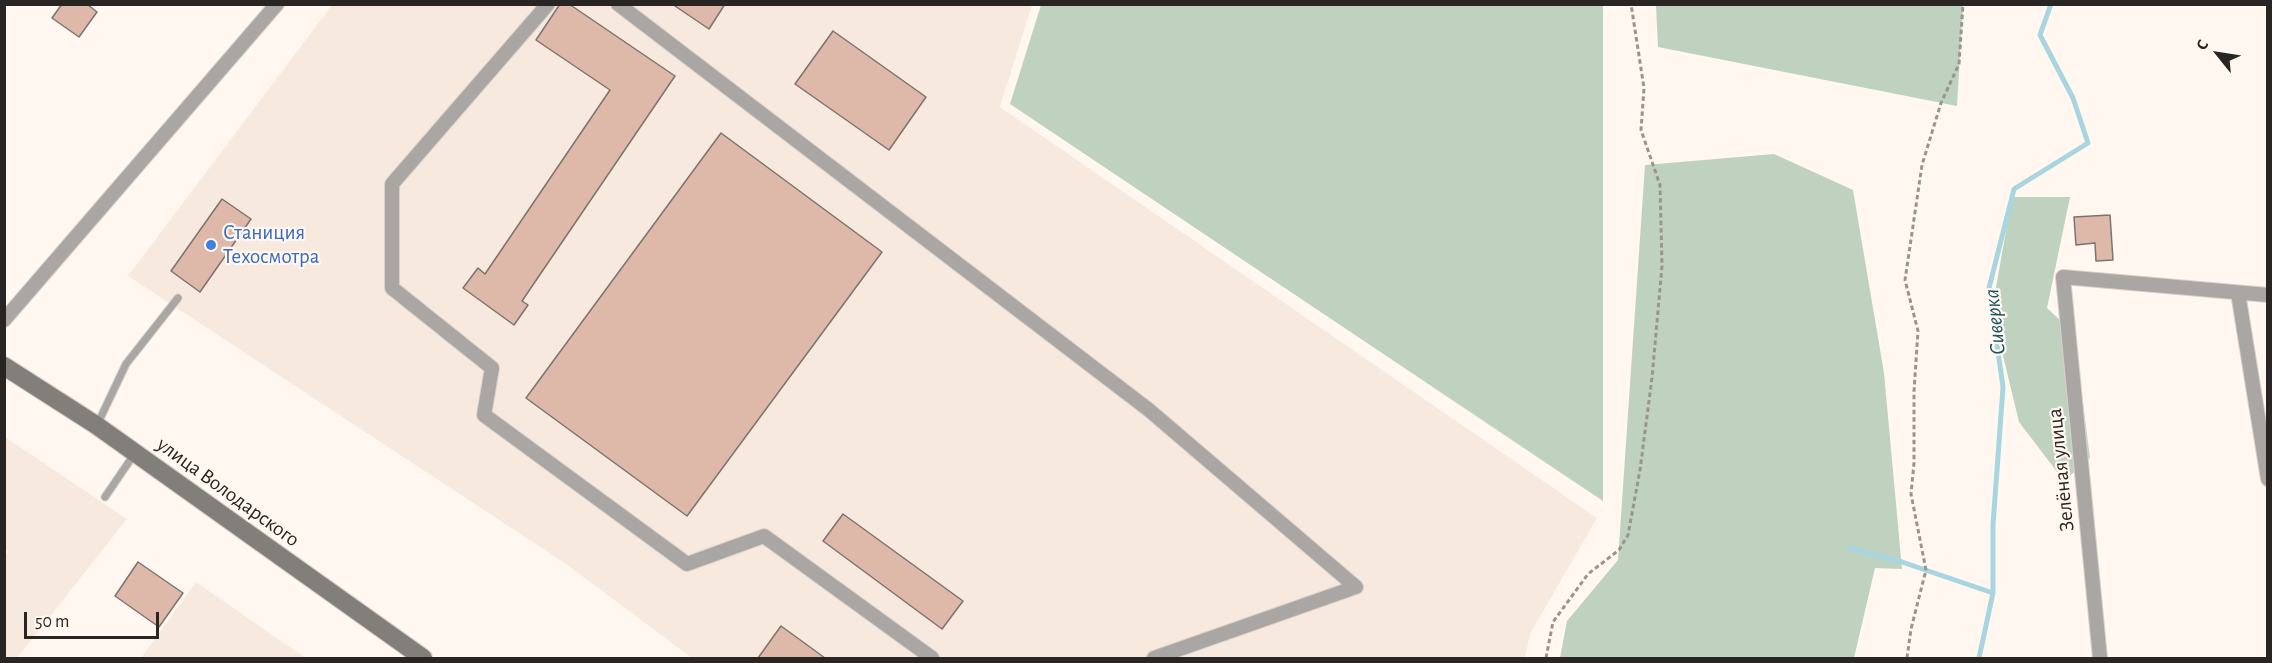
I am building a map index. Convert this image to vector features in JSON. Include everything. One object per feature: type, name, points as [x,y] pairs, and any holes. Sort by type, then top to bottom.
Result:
[{"type":"main road","name":"улица Володарского","points":[[4,366],[96,425],[423,658]]},
{"type":"street","points":[[4,320],[277,4]]},
{"type":"street","points":[[548,4],[392,184],[392,288],[492,368],[484,415],[687,564],[764,536],[932,658]]},
{"type":"street","points":[[618,4],[1149,410],[1356,587],[1154,658]]},
{"type":"street","name":"Зелёная улица","points":[[2100,658],[2063,277],[2238,292]]},
{"type":"street","points":[[2268,295],[2238,292],[2268,479]]},
{"type":"lane","points":[[96,425],[126,364],[178,298]]},
{"type":"lane","points":[[105,497],[135,453]]},
{"type":"path","points":[[1546,658],[1553,622],[1588,574],[1619,550],[1628,535],[1640,470],[1652,378],[1662,266],[1660,185],[1641,130],[1644,88],[1630,4]]},
{"type":"path","points":[[1907,658],[1911,629],[1926,570],[1911,494],[1918,331],[1905,280],[1922,165],[1941,103],[1959,64],[1963,4]]},
{"type":"shaded area","points":[[332,5],[1032,5],[1000,107],[1597,518],[1530,634],[1525,658],[692,658],[566,564],[128,276]]},
{"type":"shaded area","points":[[5,437],[127,519],[17,658],[5,658],[4,557],[8,552],[4,548]]},
{"type":"shaded area","points":[[196,582],[284,643],[306,658],[141,658]]},
{"type":"green space","points":[[1041,5],[1603,5],[1603,501],[1010,104]]},
{"type":"green space","points":[[1656,5],[1963,5],[1957,106],[1658,47]]},
{"type":"green space","points":[[1774,154],[1853,190],[1884,373],[1902,569],[1875,568],[1854,658],[1560,658],[1567,621],[1618,560],[1645,165]]},
{"type":"green space","points":[[2012,197],[2070,197],[2047,308],[2074,333],[2090,458],[2064,481],[2019,422],[1992,310]]},
{"type":"building","points":[[62,4],[87,4],[97,12],[79,37],[52,18]]},
{"type":"building","points":[[560,4],[569,4],[675,76],[522,301],[528,305],[514,325],[463,288],[478,268],[485,274],[610,90],[536,40]]},
{"type":"building","points":[[672,4],[725,4],[709,29]]},
{"type":"building","points":[[833,31],[926,97],[889,150],[795,84]]},
{"type":"building","points":[[721,133],[882,252],[687,516],[526,398]]},
{"type":"building","name":"Станиция Техосмотра","points":[[222,199],[251,219],[200,292],[171,271]]},
{"type":"building","points":[[2110,215],[2113,260],[2096,261],[2095,243],[2076,245],[2074,217]]},
{"type":"building","points":[[843,514],[963,601],[942,629],[823,541]]},
{"type":"building","points":[[138,562],[183,593],[159,627],[115,596]]},
{"type":"building","points":[[781,626],[825,658],[758,658]]},
{"type":"waterway","name":"Сиверка","points":[[1979,658],[1993,593],[1993,525],[2003,387],[1989,288],[2014,189],[2088,143],[2073,98],[2040,35],[2051,4]]},
{"type":"waterway","points":[[1850,548],[1902,562],[1993,593]]},
{"type":"place","name":"Станиция Техосмотра","points":[[211,245]]}]
